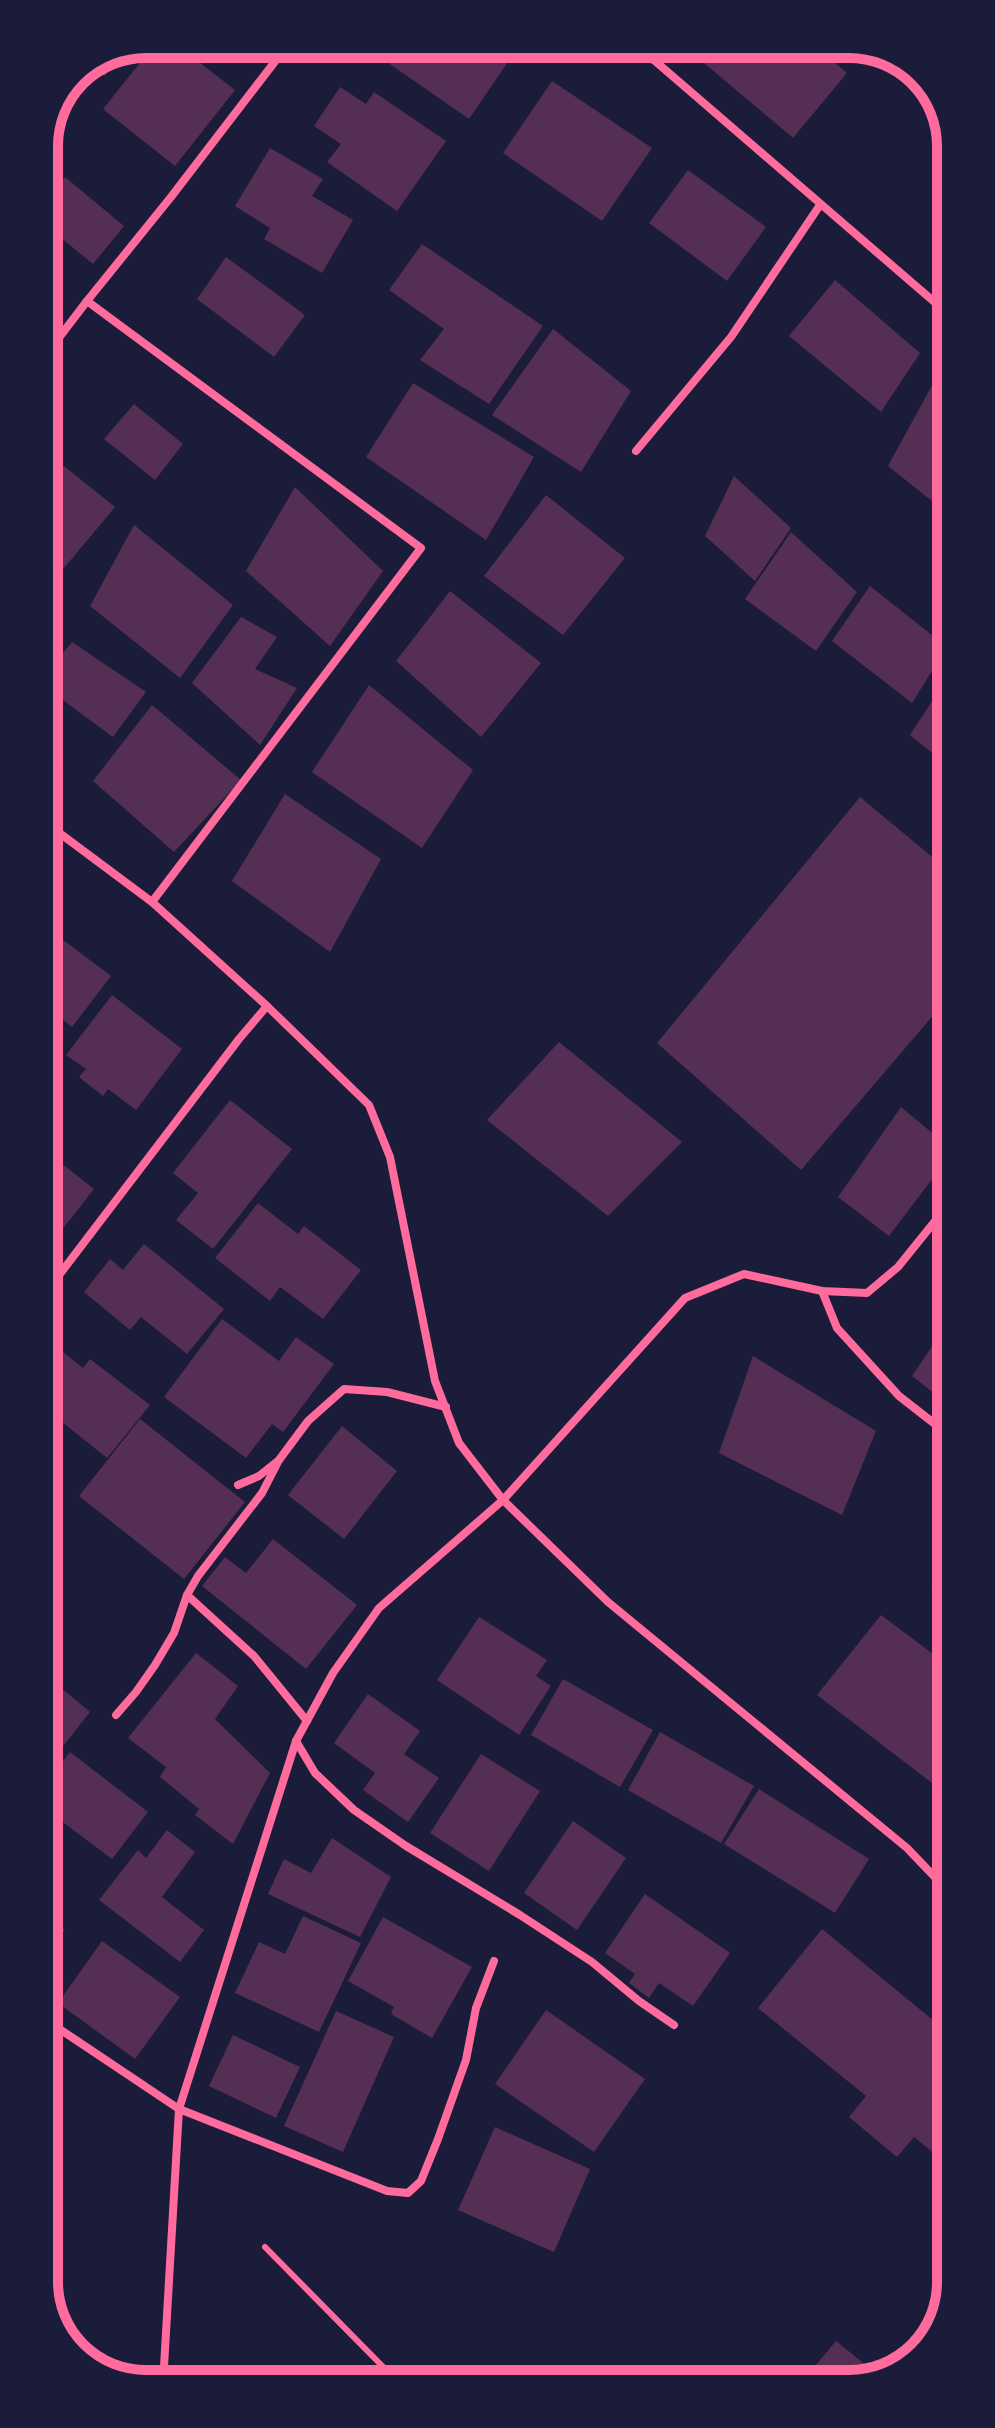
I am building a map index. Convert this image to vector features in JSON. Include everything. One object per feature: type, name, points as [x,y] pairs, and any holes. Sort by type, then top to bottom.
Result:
[{"type":"street","points":[[58,339],[278,58]]},
{"type":"street","points":[[650,58],[937,304]]},
{"type":"street","points":[[636,451],[731,337],[820,205]]},
{"type":"street","points":[[87,301],[421,548],[152,902]]},
{"type":"street","points":[[58,834],[152,902],[267,1006],[369,1105],[390,1157],[435,1381],[459,1443],[503,1500],[608,1602],[907,1848],[937,1879]]},
{"type":"street","points":[[58,1277],[267,1006]]},
{"type":"street","points":[[164,2370],[179,2109],[296,1741],[333,1673],[379,1608],[503,1500],[685,1298],[744,1274],[822,1291],[867,1293],[898,1267],[937,1219]]},
{"type":"street","points":[[822,1291],[837,1328],[899,1396],[937,1426]]},
{"type":"street","points":[[116,1715],[136,1692],[174,1633],[187,1595],[198,1576],[262,1493],[279,1460],[308,1421],[344,1389],[387,1392],[446,1407]]},
{"type":"street","points":[[238,1485],[259,1476],[279,1460]]},
{"type":"street","points":[[187,1595],[254,1656],[307,1721]]},
{"type":"street","points":[[296,1741],[315,1773],[354,1810],[592,1962],[674,2025]]},
{"type":"street","points":[[58,2028],[179,2109],[387,2191],[408,2193],[421,2181],[438,2139],[466,2060],[476,2008],[494,1961]]},
{"type":"lane","points":[[265,2247],[386,2370]]},
{"type":"building","points":[[144,58],[194,58],[235,90],[175,166],[103,109]]},
{"type":"building","points":[[381,58],[510,58],[469,119]]},
{"type":"building","points":[[698,58],[829,58],[847,73],[793,138]]},
{"type":"building","points":[[114,65],[105,76],[100,72]]},
{"type":"building","points":[[552,81],[652,148],[602,221],[503,153]]},
{"type":"building","points":[[340,87],[366,104],[374,92],[446,141],[397,211],[327,162],[341,144],[314,126]]},
{"type":"building","points":[[270,148],[323,179],[312,196],[353,220],[322,273],[264,239],[270,228],[235,206]]},
{"type":"building","points":[[688,170],[766,227],[727,281],[649,223]]},
{"type":"building","points":[[65,177],[124,226],[93,264],[58,235],[58,186]]},
{"type":"building","points":[[422,244],[543,326],[489,404],[420,360],[444,329],[389,290]]},
{"type":"building","points":[[226,257],[305,315],[274,357],[197,299]]},
{"type":"building","points":[[835,280],[920,353],[881,412],[789,336]]},
{"type":"building","points":[[553,329],[631,391],[581,472],[492,415]]},
{"type":"building","points":[[937,376],[937,505],[888,466]]},
{"type":"building","points":[[413,383],[534,457],[486,540],[366,457]]},
{"type":"building","points":[[134,404],[183,444],[155,480],[104,439]]},
{"type":"building","points":[[58,463],[115,507],[59,574],[58,573]]},
{"type":"building","points":[[734,476],[791,528],[755,581],[705,536]]},
{"type":"building","points":[[295,487],[383,571],[330,646],[246,571]]},
{"type":"building","points":[[546,495],[625,558],[563,635],[484,576]]},
{"type":"building","points":[[134,525],[233,605],[180,678],[90,606]]},
{"type":"building","points":[[791,532],[857,592],[816,651],[745,599]]},
{"type":"building","points":[[870,586],[937,639],[937,663],[912,703],[832,641]]},
{"type":"building","points":[[450,591],[541,663],[481,737],[396,661]]},
{"type":"building","points":[[241,617],[277,637],[255,669],[297,688],[260,745],[192,683]]},
{"type":"building","points":[[72,642],[146,692],[113,737],[58,697],[58,659]]},
{"type":"building","points":[[369,685],[473,770],[422,848],[312,772]]},
{"type":"building","points":[[937,693],[937,757],[910,735]]},
{"type":"building","points":[[152,705],[241,780],[174,852],[93,781]]},
{"type":"building","points":[[285,794],[381,859],[330,952],[232,881]]},
{"type":"building","points":[[860,797],[937,861],[937,1011],[801,1170],[657,1043]]},
{"type":"building","points":[[58,936],[111,976],[72,1027],[58,1016]]},
{"type":"building","points":[[112,995],[182,1049],[136,1110],[108,1089],[103,1096],[79,1077],[86,1069],[66,1055]]},
{"type":"building","points":[[559,1042],[682,1142],[608,1216],[487,1120]]},
{"type":"building","points":[[230,1100],[292,1149],[213,1249],[176,1220],[198,1193],[173,1173]]},
{"type":"building","points":[[901,1107],[937,1137],[937,1173],[889,1236],[838,1197]]},
{"type":"building","points":[[58,1161],[94,1189],[58,1235]]},
{"type":"building","points":[[258,1203],[298,1234],[304,1226],[361,1270],[323,1319],[280,1287],[270,1301],[215,1258]]},
{"type":"building","points":[[144,1244],[224,1309],[187,1354],[141,1317],[130,1330],[84,1292],[110,1259],[123,1270]]},
{"type":"building","points":[[222,1319],[279,1361],[296,1337],[334,1364],[283,1432],[272,1424],[246,1458],[164,1397]]},
{"type":"building","points":[[937,1339],[937,1396],[912,1376]]},
{"type":"building","points":[[58,1348],[83,1368],[90,1359],[150,1405],[107,1458],[58,1419]]},
{"type":"building","points":[[753,1356],[876,1431],[842,1515],[719,1453]]},
{"type":"building","points":[[140,1419],[245,1502],[184,1579],[79,1496]]},
{"type":"building","points":[[342,1426],[397,1471],[344,1539],[288,1495]]},
{"type":"building","points":[[273,1539],[357,1605],[306,1669],[202,1586],[225,1557],[246,1573]]},
{"type":"building","points":[[937,1576],[937,1590],[931,1586]]},
{"type":"building","points":[[881,1615],[937,1657],[937,1777],[932,1783],[817,1695]]},
{"type":"building","points":[[479,1617],[547,1660],[536,1676],[551,1686],[519,1735],[437,1680]]},
{"type":"building","points":[[196,1653],[238,1686],[215,1719],[270,1773],[233,1844],[195,1815],[199,1809],[160,1777],[166,1767],[128,1738]]},
{"type":"building","points":[[563,1679],[653,1730],[620,1787],[531,1735]]},
{"type":"building","points":[[58,1685],[90,1712],[58,1752]]},
{"type":"building","points":[[368,1694],[420,1731],[404,1754],[439,1778],[408,1822],[363,1790],[375,1773],[334,1743]]},
{"type":"building","points":[[660,1732],[754,1786],[721,1843],[628,1790]]},
{"type":"building","points":[[70,1752],[148,1812],[112,1859],[58,1818],[58,1767]]},
{"type":"building","points":[[481,1754],[540,1791],[489,1871],[430,1833]]},
{"type":"building","points":[[759,1789],[869,1859],[835,1913],[724,1844]]},
{"type":"building","points":[[573,1821],[626,1858],[577,1930],[524,1893]]},
{"type":"building","points":[[167,1830],[195,1852],[162,1897],[204,1930],[180,1962],[99,1900],[138,1850],[146,1858]]},
{"type":"building","points":[[332,1838],[391,1877],[360,1937],[268,1894],[284,1859],[311,1873]]},
{"type":"building","points":[[645,1894],[730,1953],[693,2006],[659,1983],[649,1998],[629,1983],[635,1974],[605,1953]]},
{"type":"building","points":[[303,1916],[361,1943],[319,2032],[235,1993],[259,1942],[285,1954]]},
{"type":"building","points":[[383,1917],[472,1967],[432,2038],[391,2014],[394,2007],[348,1981]]},
{"type":"building","points":[[58,1925],[65,1930],[58,1939]]},
{"type":"building","points":[[822,1929],[937,2023],[937,2156],[914,2137],[897,2157],[849,2117],[866,2096],[758,2008]]},
{"type":"building","points":[[102,1941],[180,1997],[135,2059],[58,2003]]},
{"type":"building","points":[[546,2010],[645,2079],[594,2152],[495,2084]]},
{"type":"building","points":[[336,2011],[394,2037],[343,2152],[284,2126]]},
{"type":"building","points":[[233,2035],[300,2067],[276,2118],[209,2086]]},
{"type":"building","points":[[495,2127],[590,2169],[554,2252],[458,2210]]},
{"type":"building","points":[[836,2341],[869,2367],[849,2370],[812,2370]]}]
